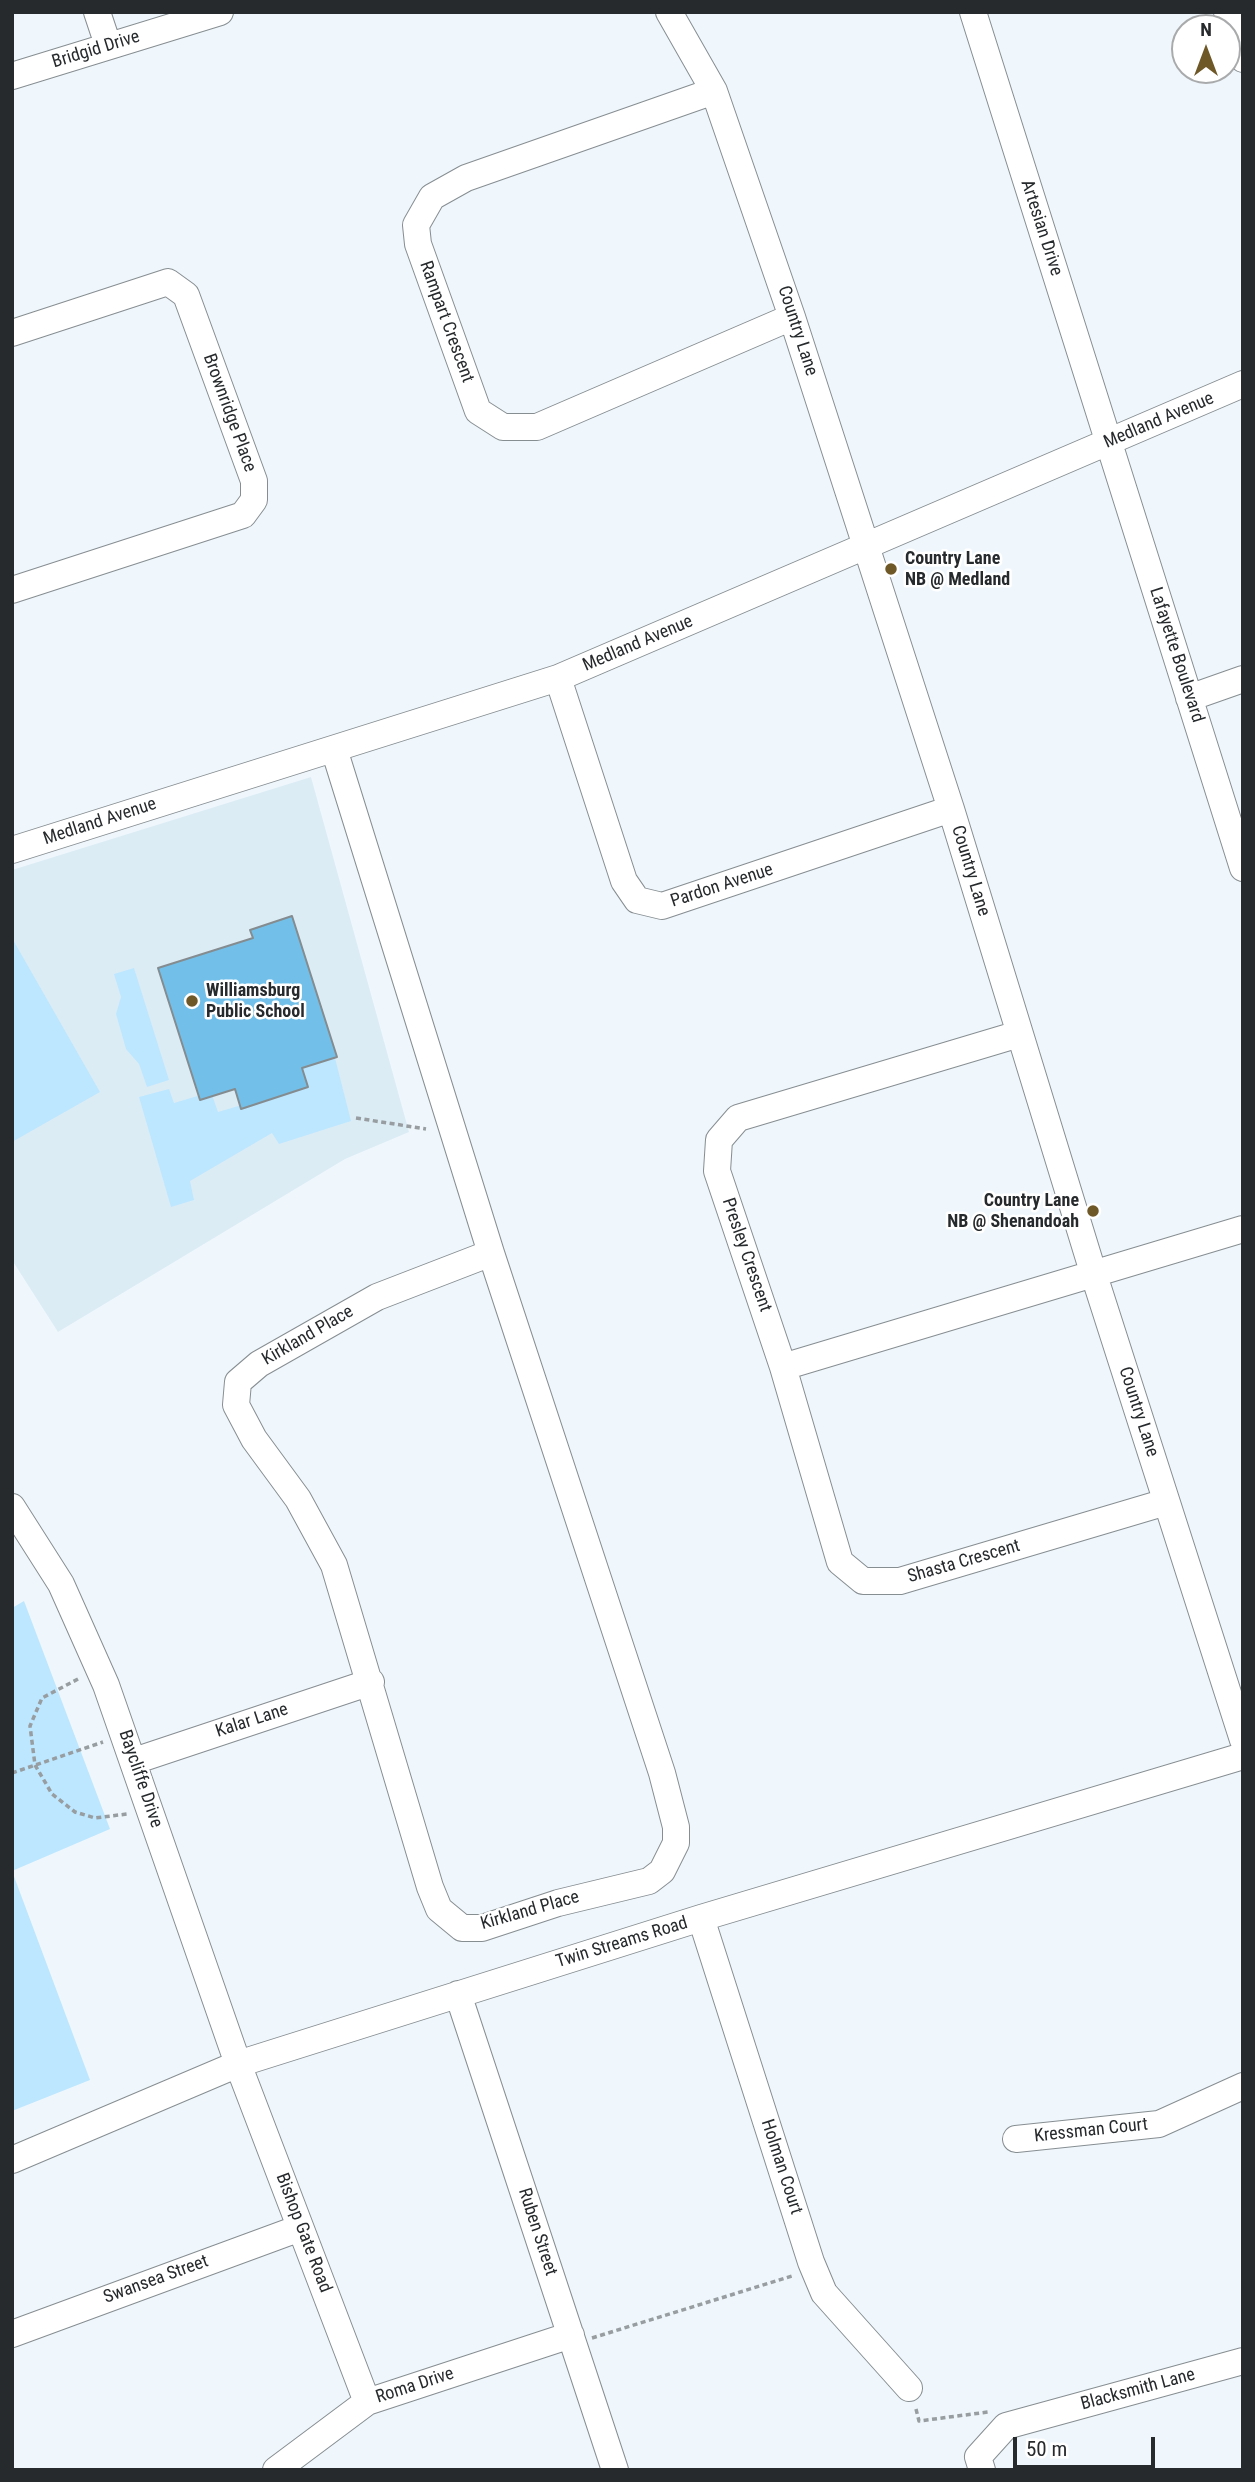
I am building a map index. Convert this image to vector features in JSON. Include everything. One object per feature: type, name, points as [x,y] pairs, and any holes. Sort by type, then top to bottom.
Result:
[{"type":"street","points":[[97,12],[108,46]]},
{"type":"street","name":"Bridgid Drive","points":[[12,76],[220,12]]},
{"type":"street","name":"Country Lane","points":[[669,12],[714,91],[792,317],[951,808],[1093,1272],[1243,1740]]},
{"type":"street","name":"Artesian Drive","points":[[973,12],[1109,443]]},
{"type":"street","points":[[1227,12],[1243,59]]},
{"type":"street","name":"Rampart Crescent","points":[[714,91],[466,178],[432,197],[416,225],[418,244],[478,411],[503,427],[537,427],[792,317]]},
{"type":"street","name":"Brownridge Place","points":[[12,333],[168,282],[186,295],[254,481],[254,500],[243,515],[12,590]]},
{"type":"street","name":"Medland Avenue","points":[[12,850],[558,678],[1243,384]]},
{"type":"street","name":"Lafayette Boulevard","points":[[1109,443],[1243,868]]},
{"type":"street","name":"Pardon Avenue","points":[[558,678],[624,881],[637,900],[662,906],[951,808]]},
{"type":"street","points":[[1189,698],[1243,679]]},
{"type":"street","name":"Kirkland Place","points":[[334,749],[491,1253],[662,1773],[676,1827],[676,1843],[662,1871],[649,1881],[558,1903],[482,1928],[462,1928],[450,1922],[439,1909],[430,1887],[334,1565],[298,1499],[254,1439],[236,1405],[238,1382],[259,1364],[377,1297],[491,1253]]},
{"type":"street","name":"Presley Crescent","points":[[783,1367],[717,1171],[719,1140],[738,1118],[1019,1034]]},
{"type":"street","points":[[783,1367],[1243,1229]]},
{"type":"street","name":"Shasta Crescent","points":[[783,1367],[840,1562],[863,1581],[900,1581],[1166,1502]]},
{"type":"street","name":"Baycliffe Drive","points":[[12,1507],[61,1584],[99,1669],[134,1761],[238,2064]]},
{"type":"street","name":"Kalar Lane","points":[[134,1761],[371,1682]]},
{"type":"street","name":"Twin Streams Road","points":[[12,2160],[238,2064],[701,1918],[1243,1756]]},
{"type":"street","name":"Holman Court","points":[[701,1918],[814,2270],[824,2293],[909,2388]]},
{"type":"street","name":"Ruben Street","points":[[458,1994],[615,2470]]},
{"type":"street","name":"Bishop Gate Road","points":[[238,2064],[367,2402]]},
{"type":"street","name":"Kressman Court","points":[[1016,2139],[1159,2123],[1243,2086]]},
{"type":"street","name":"Swansea Street","points":[[12,2334],[300,2228]]},
{"type":"street","name":"Roma Drive","points":[[276,2470],[367,2402],[571,2335]]},
{"type":"street","name":"Blacksmith Lane","points":[[1006,2426],[1243,2361]]},
{"type":"street","points":[[982,2470],[978,2456],[1006,2426]]},
{"type":"path","points":[[356,1118],[426,1129]]},
{"type":"path","points":[[99,1669],[42,1698],[30,1726],[35,1765],[52,1794],[75,1812],[95,1818],[151,1811]]},
{"type":"path","points":[[12,1773],[124,1734]]},
{"type":"path","points":[[571,2335],[589,2339],[814,2270]]},
{"type":"path","points":[[909,2388],[919,2421],[951,2415],[961,2417],[985,2410],[1006,2426]]},
{"type":"shaded area","name":"Williamsburg Public School","points":[[311,777],[409,1132],[345,1159],[58,1332],[12,1260],[12,870]]},
{"type":"shaded area","points":[[12,938],[100,1092],[12,1142]]},
{"type":"shaded area","points":[[134,968],[169,1080],[147,1087],[139,1064],[126,1049],[116,1014],[121,997],[114,974]]},
{"type":"shaded area","points":[[334,1054],[351,1121],[279,1144],[272,1133],[190,1181],[194,1200],[171,1207],[139,1097],[169,1089],[174,1103],[211,1092],[218,1112],[299,1088],[293,1066]]},
{"type":"shaded area","points":[[24,1601],[110,1829],[12,1871],[12,1608]]},
{"type":"shaded area","points":[[12,1871],[90,2080],[12,2111]]},
{"type":"building","points":[[292,916],[337,1057],[302,1068],[308,1087],[241,1109],[235,1089],[200,1100],[158,968],[253,938],[250,930]]},
{"type":"place","name":"Country Lane NB @ Medland","points":[[891,569]]},
{"type":"place","name":"Williamsburg Public School","points":[[192,1001]]},
{"type":"place","name":"Country Lane NB @ Shenandoah","points":[[1093,1211]]}]
